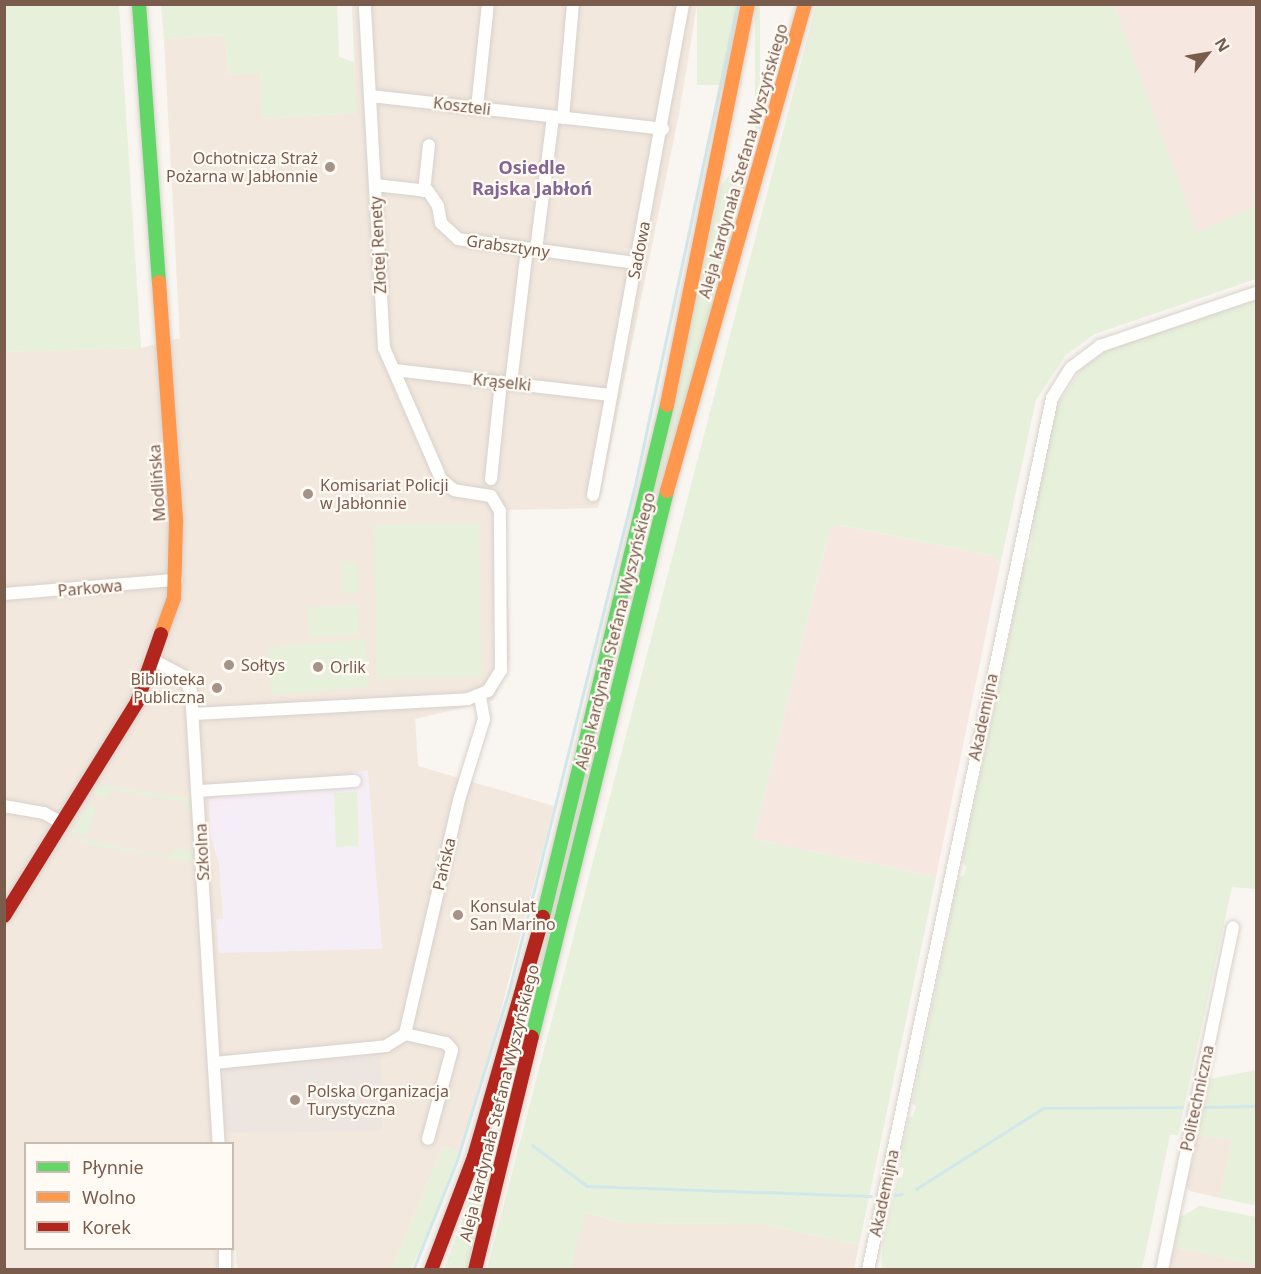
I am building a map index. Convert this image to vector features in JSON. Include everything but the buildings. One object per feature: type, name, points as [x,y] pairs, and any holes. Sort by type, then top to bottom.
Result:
[{"type":"main road","name":"Modlińska","points":[[4,916],[9,900],[62,823],[137,702],[155,660],[172,608],[176,580],[176,522],[139,4]]},
{"type":"main road","name":"Aleja kardynała Stefana Wyszyńskiego","points":[[431,1269],[474,1157],[535,949],[670,392],[748,4]]},
{"type":"main road","name":"Aleja kardynała Stefana Wyszyńskiego","points":[[475,1269],[680,436],[805,4]]},
{"type":"street","name":"Złotej Renety","points":[[365,4],[384,345],[439,475],[454,490],[491,496],[500,511],[503,661],[497,680],[480,696]]},
{"type":"street","points":[[477,108],[488,4]]},
{"type":"street","points":[[491,479],[506,382],[558,117],[573,4]]},
{"type":"street","name":"Sadowa","points":[[593,495],[663,129],[683,4]]},
{"type":"street","name":"Koszteli","points":[[370,96],[663,129]]},
{"type":"street","points":[[375,185],[424,190],[429,145]]},
{"type":"street","name":"Grabsztyny","points":[[424,190],[435,197],[447,233],[458,239],[636,263]]},
{"type":"street","name":"Akademijna","points":[[868,1269],[1052,398],[1067,373],[1101,346],[1257,293]]},
{"type":"street","name":"Krąselki","points":[[394,370],[611,395]]},
{"type":"street","name":"Parkowa","points":[[4,594],[176,580]]},
{"type":"street","name":"Szkolna","points":[[155,660],[189,682],[194,714],[219,1142]]},
{"type":"street","points":[[194,714],[480,696]]},
{"type":"street","name":"Pańska","points":[[405,1034],[459,800],[484,719],[480,696]]},
{"type":"street","points":[[199,791],[355,781]]},
{"type":"street","points":[[4,806],[44,813],[62,823]]},
{"type":"street","name":"Politechniczna","points":[[1162,1269],[1233,927]]},
{"type":"street","points":[[214,1062],[380,1047],[398,1041],[405,1034],[446,1044],[452,1050],[428,1139]]},
{"type":"street","points":[[225,1250],[225,1269]]},
{"type":"shaded area","points":[[352,5],[697,5],[679,114],[598,508],[505,510],[510,658],[494,700],[415,719],[418,766],[554,806],[486,1068],[459,1152],[443,1146],[392,1269],[237,1269],[236,1250],[214,1269],[5,1269],[4,352],[141,348],[180,338],[164,39],[225,35],[229,75],[260,72],[263,119],[356,113]]},
{"type":"shaded area","points":[[1114,5],[1256,5],[1256,206],[1197,233]]},
{"type":"shaded area","points":[[838,525],[994,556],[1000,565],[936,877],[754,839],[829,531]]},
{"type":"shaded area","points":[[368,770],[382,949],[219,953],[216,920],[223,919],[219,864],[210,835],[209,799]]},
{"type":"shaded area","points":[[381,1057],[382,1130],[225,1133],[224,1060]]},
{"type":"shaded area","points":[[1198,1135],[1232,1140],[1220,1198],[1190,1191],[1186,1187]]},
{"type":"shaded area","points":[[584,1212],[623,1223],[762,1224],[859,1245],[854,1269],[570,1270]]},
{"type":"shaded area","points":[[1174,1247],[1256,1264],[1256,1269],[1169,1270]]},
{"type":"green space","points":[[4,5],[119,5],[141,348],[5,352]]},
{"type":"green space","points":[[161,5],[337,5],[339,57],[354,62],[357,113],[262,119],[260,72],[229,75],[225,35],[164,39]]},
{"type":"green space","points":[[697,5],[742,5],[742,85],[697,85]]},
{"type":"green space","points":[[755,5],[760,5],[760,154],[755,154]]},
{"type":"green space","points":[[816,5],[1114,5],[1197,232],[1256,206],[1256,279],[1095,334],[1066,355],[1036,400],[1000,565],[994,556],[839,525],[829,531],[754,839],[936,877],[859,1245],[762,1224],[623,1223],[585,1212],[570,1269],[487,1269]]},
{"type":"green space","points":[[736,166],[741,168],[745,188],[469,1269],[444,1270],[497,1126],[721,186]]},
{"type":"green space","points":[[1256,299],[1256,889],[1232,887],[1178,1135],[1170,1135],[1142,1269],[881,1270],[883,1240],[898,1177],[902,1178],[904,1168],[900,1167],[901,1155],[909,1117],[913,1116],[916,1106],[912,1104],[958,878],[964,875],[966,867],[962,862],[1025,560],[1029,558],[1034,523],[1029,521],[1055,408],[1082,368],[1111,348]]},
{"type":"green space","points":[[479,523],[482,677],[377,679],[374,525]]},
{"type":"green space","points":[[341,562],[357,562],[357,593],[341,593]]},
{"type":"green space","points":[[357,604],[359,634],[309,637],[307,607]]},
{"type":"green space","name":"Orlik","points":[[365,639],[369,687],[272,695],[267,648]]},
{"type":"green space","points":[[100,784],[194,799],[192,808],[185,811],[186,802],[111,789],[109,798],[99,797],[94,794]]},
{"type":"green space","points":[[357,792],[359,846],[336,847],[334,793]]},
{"type":"green space","points":[[90,802],[96,811],[87,835],[75,833],[72,830]]},
{"type":"green space","points":[[72,837],[167,856],[175,848],[191,851],[194,862],[87,844]]},
{"type":"green space","points":[[1256,1070],[1256,1193],[1254,1205],[1220,1198],[1232,1140],[1198,1135],[1209,1079]]},
{"type":"green space","points":[[443,1146],[459,1152],[430,1228],[411,1269],[392,1269]]},
{"type":"green space","points":[[1200,1206],[1256,1217],[1256,1264],[1174,1247],[1180,1217]]},
{"type":"waterway","points":[[413,1270],[457,1160],[509,990],[635,485],[737,4]]},
{"type":"waterway","points":[[1204,1107],[1256,1106]]},
{"type":"waterway","points":[[916,1189],[1043,1108],[1182,1107]]},
{"type":"waterway","points":[[532,1145],[587,1186],[871,1196]]},
{"type":"waterway","points":[[895,1195],[902,1194]]},
{"type":"traffic: fast","points":[[139,4],[159,282]]},
{"type":"traffic: fast","points":[[543,917],[667,405]]},
{"type":"traffic: fast","points":[[532,1037],[667,491]]},
{"type":"traffic: slow","points":[[667,405],[748,4]]},
{"type":"traffic: slow","points":[[667,491],[805,4]]},
{"type":"traffic: slow","points":[[159,282],[176,522],[174,598],[161,634]]},
{"type":"traffic: jam","points":[[4,916],[137,702],[161,634]]},
{"type":"traffic: jam","points":[[431,1270],[474,1157],[543,917]]},
{"type":"traffic: jam","points":[[475,1270],[532,1037]]},
{"type":"place","name":"Ochotnicza Straż Pożarna w Jabłonnie","points":[[330,167]]},
{"type":"place","name":"Komisariat Policji w Jabłonnie","points":[[308,494]]},
{"type":"place","name":"Sołtys","points":[[229,665]]},
{"type":"place","name":"Orlik","points":[[318,667]]},
{"type":"place","name":"Biblioteka Publiczna","points":[[217,688]]},
{"type":"place","name":"Konsulat San Marino","points":[[458,915]]},
{"type":"place","name":"Polska Organizacja Turystyczna","points":[[295,1100]]},
{"type":"district","name":"Osiedle Rajska Jabłoń","points":[[532,178]]}]
